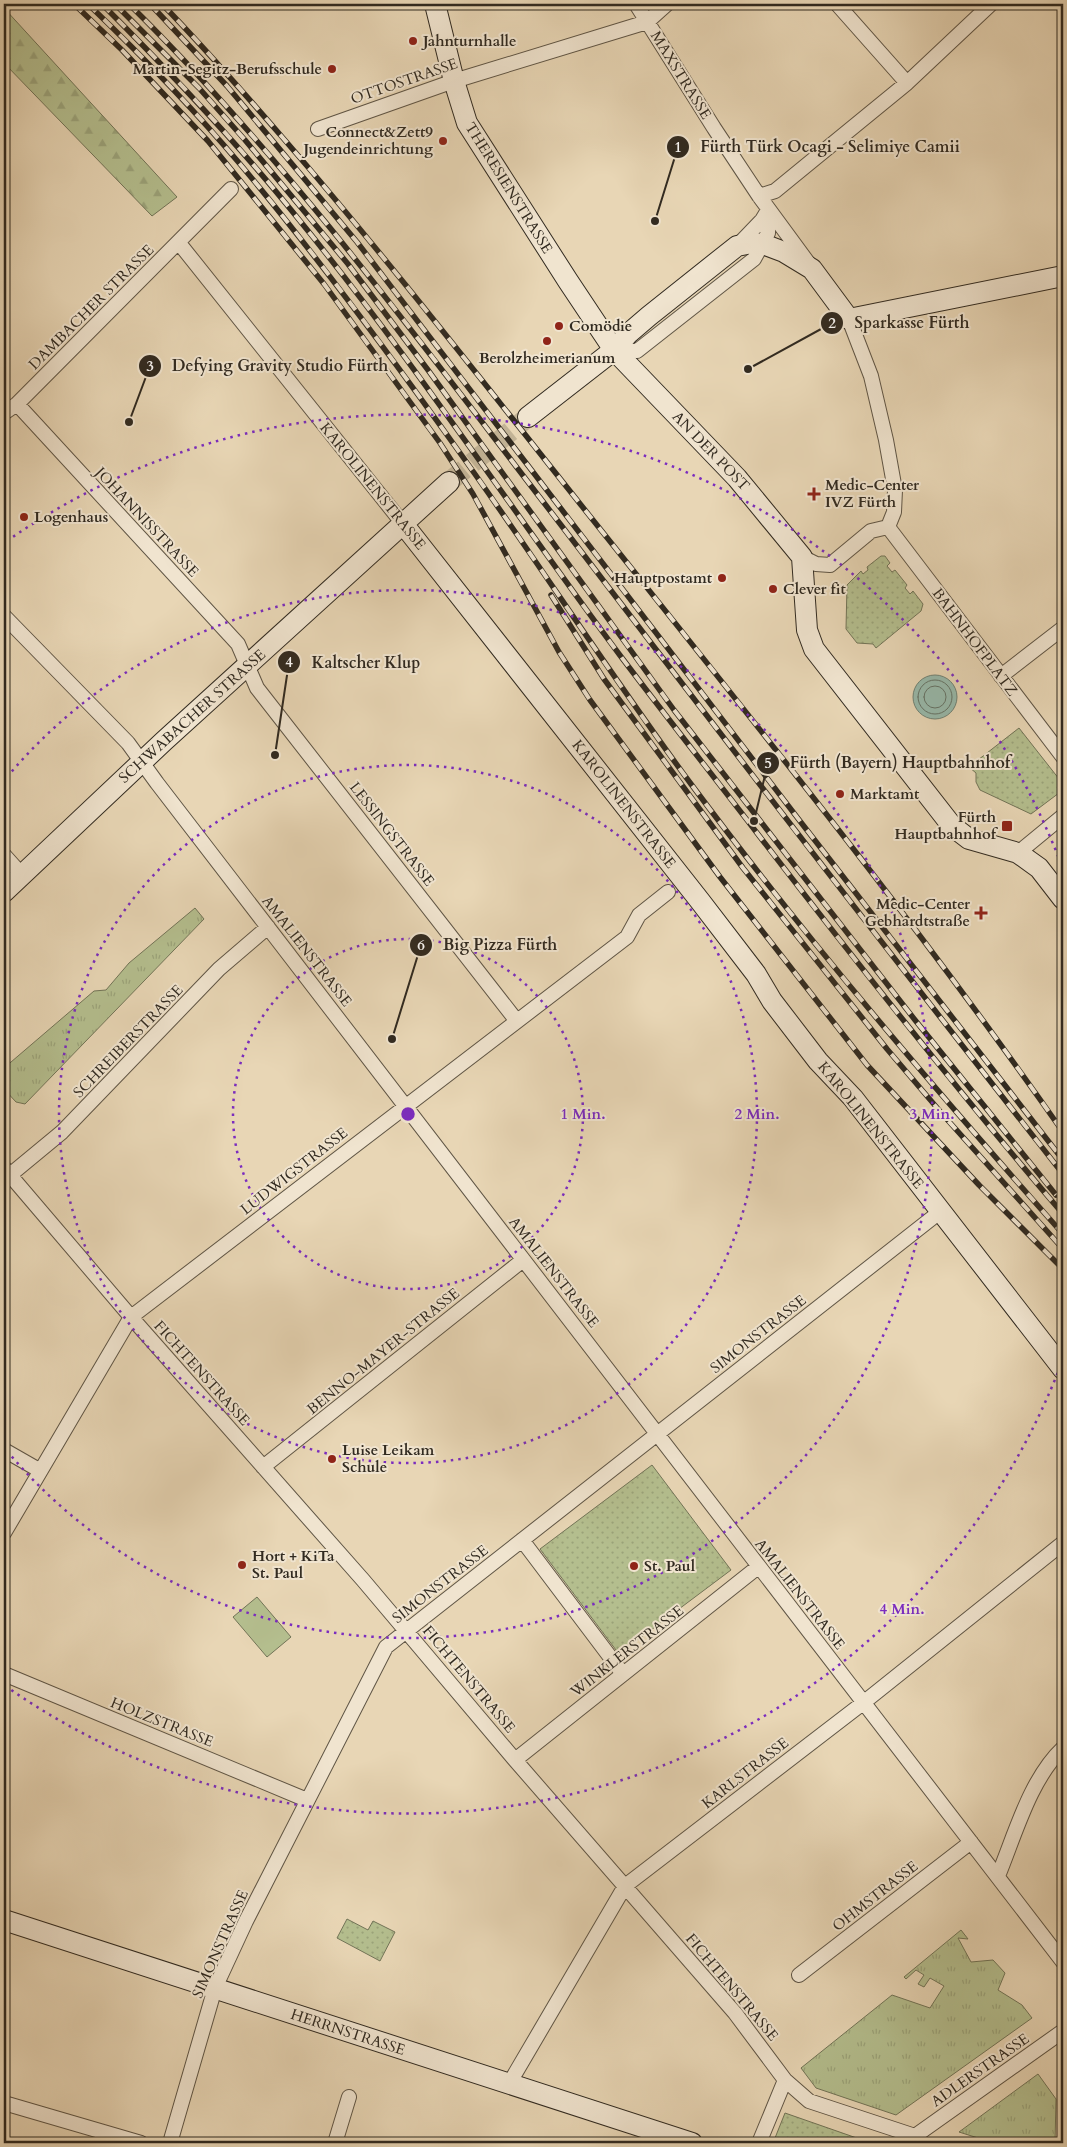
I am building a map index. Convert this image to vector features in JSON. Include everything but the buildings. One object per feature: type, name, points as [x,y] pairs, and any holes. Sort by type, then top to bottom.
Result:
[{"type":"street","name":"THERESIENSTRASSE","points":[[435,4],[454,81],[468,123],[614,350]]},
{"type":"street","name":"MAXSTRASSE","points":[[636,4],[768,210],[784,227],[812,269],[849,318],[871,376],[886,440],[895,490],[894,512],[888,527]]},
{"type":"street","name":"OTTOSTRASSE","points":[[318,129],[454,81],[647,22],[667,4]]},
{"type":"street","points":[[837,4],[907,82]]},
{"type":"street","points":[[759,196],[774,191],[907,82],[991,4]]},
{"type":"street","points":[[179,243],[230,189]]},
{"type":"street","points":[[614,350],[637,351],[754,259],[764,244],[768,233],[768,210]]},
{"type":"street","points":[[528,417],[614,350],[648,316],[737,246],[768,210]]},
{"type":"street","name":"DAMBACHER STRASSE","points":[[4,413],[17,404],[179,243]]},
{"type":"street","name":"KAROLINENSTRASSE","points":[[179,243],[404,525],[711,916],[756,974],[772,1001],[818,1061],[853,1098],[1063,1370]]},
{"type":"street","name":"MAXSTRASSE","points":[[737,246],[752,243],[764,244],[784,252],[812,269]]},
{"type":"street","points":[[849,318],[1063,276]]},
{"type":"street","name":"AN DER POST","points":[[614,350],[738,478],[802,557]]},
{"type":"street","name":"JOHANNISSTRASSE","points":[[17,404],[238,644],[248,665]]},
{"type":"street","name":"SCHWABACHER STRASSE","points":[[4,892],[142,762],[449,482]]},
{"type":"street","points":[[802,557],[816,564],[830,565],[871,531],[888,527]]},
{"type":"street","name":"BAHNHOFPLATZ","points":[[888,527],[1063,757]]},
{"type":"street","points":[[802,557],[807,630],[814,649],[952,826],[970,840],[1018,853],[1039,868],[1063,899]]},
{"type":"street","name":"AMALIENSTRASSE","points":[[4,617],[120,734],[1063,1962]]},
{"type":"street","points":[[1001,676],[1063,628]]},
{"type":"street","name":"LESSINGSTRASSE","points":[[248,665],[257,688],[516,1020]]},
{"type":"street","points":[[1018,853],[1063,816]]},
{"type":"street","points":[[4,855],[22,874]]},
{"type":"street","name":"LUDWIGSTRASSE","points":[[4,1532],[130,1317],[627,937],[639,914],[668,892]]},
{"type":"street","name":"SCHREIBERSTRASSE","points":[[7,1172],[62,1132],[218,969],[268,927]]},
{"type":"street","name":"FICHTENSTRASSE","points":[[7,1172],[130,1317],[406,1630],[515,1760],[735,2013],[785,2080],[809,2101],[914,2136]]},
{"type":"street","name":"SIMONSTRASSE","points":[[170,2143],[215,1988],[307,1800],[386,1647],[941,1211]]},
{"type":"street","name":"BENNO-MAYER-STRASSE","points":[[263,1467],[523,1260]]},
{"type":"street","points":[[4,1450],[39,1470]]},
{"type":"street","points":[[522,1540],[623,1674]]},
{"type":"street","name":"KARLSTRASSE","points":[[509,2084],[625,1886],[863,1703],[1063,1543]]},
{"type":"street","name":"WINKLERSTRASSE","points":[[515,1760],[758,1567]]},
{"type":"street","name":"HOLZSTRASSE","points":[[4,1674],[307,1800]]},
{"type":"street","points":[[998,1876],[1027,1803],[1040,1776],[1063,1748]]},
{"type":"street","name":"OHMSTRASSE","points":[[799,1975],[971,1842]]},
{"type":"street","name":"HERRNSTRASSE","points":[[4,1920],[692,2143]]},
{"type":"street","name":"ADLERSTRASSE","points":[[914,2136],[1063,2031]]},
{"type":"street","points":[[759,2143],[785,2080]]},
{"type":"street","points":[[335,2143],[349,2097]]},
{"type":"street","points":[[4,2103],[141,2143]]},
{"type":"green space","points":[[4,8],[177,197],[152,216],[4,63]]},
{"type":"green space","points":[[881,556],[885,556],[890,563],[887,566],[892,572],[895,570],[907,585],[905,588],[910,594],[913,591],[923,604],[921,611],[876,648],[873,644],[857,643],[846,629],[847,585],[861,571],[863,574],[868,570],[867,567]]},
{"type":"green space","points":[[1019,728],[1063,784],[1063,790],[1031,814],[980,790],[976,782],[976,773],[969,767]]},
{"type":"green space","points":[[195,908],[204,919],[25,1104],[16,1102],[4,1089],[4,1068],[94,991],[106,990],[129,963]]},
{"type":"green space","points":[[652,1465],[731,1570],[619,1654],[540,1549]]},
{"type":"green space","points":[[257,1597],[291,1637],[267,1657],[233,1617]]},
{"type":"green space","points":[[347,1919],[368,1930],[373,1921],[395,1932],[380,1961],[337,1938]]},
{"type":"green space","points":[[961,1930],[968,1939],[958,1938],[971,1962],[993,1960],[1005,1973],[998,1990],[1022,2005],[1032,2018],[896,2115],[816,2088],[801,2068],[892,1995],[930,2008],[944,1986],[930,1978],[924,1987],[918,1984],[924,1975],[916,1970],[906,1979],[904,1977]]},
{"type":"green space","points":[[1038,2074],[1056,2099],[1055,2143],[977,2143],[978,2138],[959,2132]]},
{"type":"green space","points":[[785,2113],[871,2143],[773,2143]]},
{"type":"water","points":[[939,675],[951,681],[956,688],[956,706],[951,713],[944,718],[931,719],[923,716],[916,709],[913,693],[916,685],[923,678]]},
{"type":"tunnel","points":[[449,482],[528,417]]},
{"type":"railway","points":[[74,4],[122,50],[208,141],[324,284],[440,443],[473,494],[559,652],[590,700],[720,877],[867,1065],[979,1185],[1063,1269]]},
{"type":"railway","points":[[88,4],[185,102],[240,164],[297,235],[434,416],[632,702],[735,842],[872,1013],[1063,1234]]},
{"type":"railway","points":[[102,4],[226,134],[273,188],[338,269],[420,378],[653,699],[907,1025],[1063,1214]]},
{"type":"railway","points":[[115,4],[199,88],[245,140],[348,264],[428,370],[674,710],[915,1020],[1056,1195]]},
{"type":"railway","points":[[129,4],[245,127],[354,257],[811,851],[1063,1174]]},
{"type":"railway","points":[[150,4],[227,86],[357,242],[803,825],[1063,1160]]},
{"type":"railway","points":[[162,4],[224,70],[321,183],[471,366],[827,815],[1006,1051],[1063,1132]]},
{"type":"railway","points":[[551,595],[604,679],[743,868],[887,1049],[1063,1249]]},
{"type":"place","name":"Jahnturnhalle","points":[[413,41]]},
{"type":"place","name":"Martin-Segitz-Berufsschule","points":[[332,69]]},
{"type":"place","name":"Connect&Zett9 Jugendeinrichtung","points":[[443,141]]},
{"type":"place","name":"Fürth Türk Ocagi - Selimiye Camii","points":[[655,221]]},
{"type":"place","name":"Comödie","points":[[559,326]]},
{"type":"place","name":"Berolzheimerianum","points":[[547,341]]},
{"type":"place","name":"Sparkasse Fürth","points":[[748,369]]},
{"type":"place","name":"Defying Gravity Studio Fürth","points":[[129,422]]},
{"type":"place","name":"Medic-Center IVZ Fürth","points":[[814,494]]},
{"type":"place","name":"Logenhaus","points":[[24,517]]},
{"type":"place","name":"Hauptpostamt","points":[[722,578]]},
{"type":"place","name":"Clever fit","points":[[773,589]]},
{"type":"place","name":"Kaltscher Klup","points":[[275,755]]},
{"type":"place","name":"Marktamt","points":[[840,794]]},
{"type":"place","name":"Fürth (Bayern) Hauptbahnhof","points":[[754,821]]},
{"type":"place","name":"Fürth Hauptbahnhof","points":[[1007,826]]},
{"type":"place","name":"Medic-Center Gebhardtstraße","points":[[981,913]]},
{"type":"place","name":"Big Pizza Fürth","points":[[392,1039]]},
{"type":"place","name":"Luise Leikam Schule","points":[[332,1459]]},
{"type":"place","name":"Hort + KiTa St. Paul","points":[[242,1565]]},
{"type":"place","name":"St. Paul","points":[[634,1566]]}]
